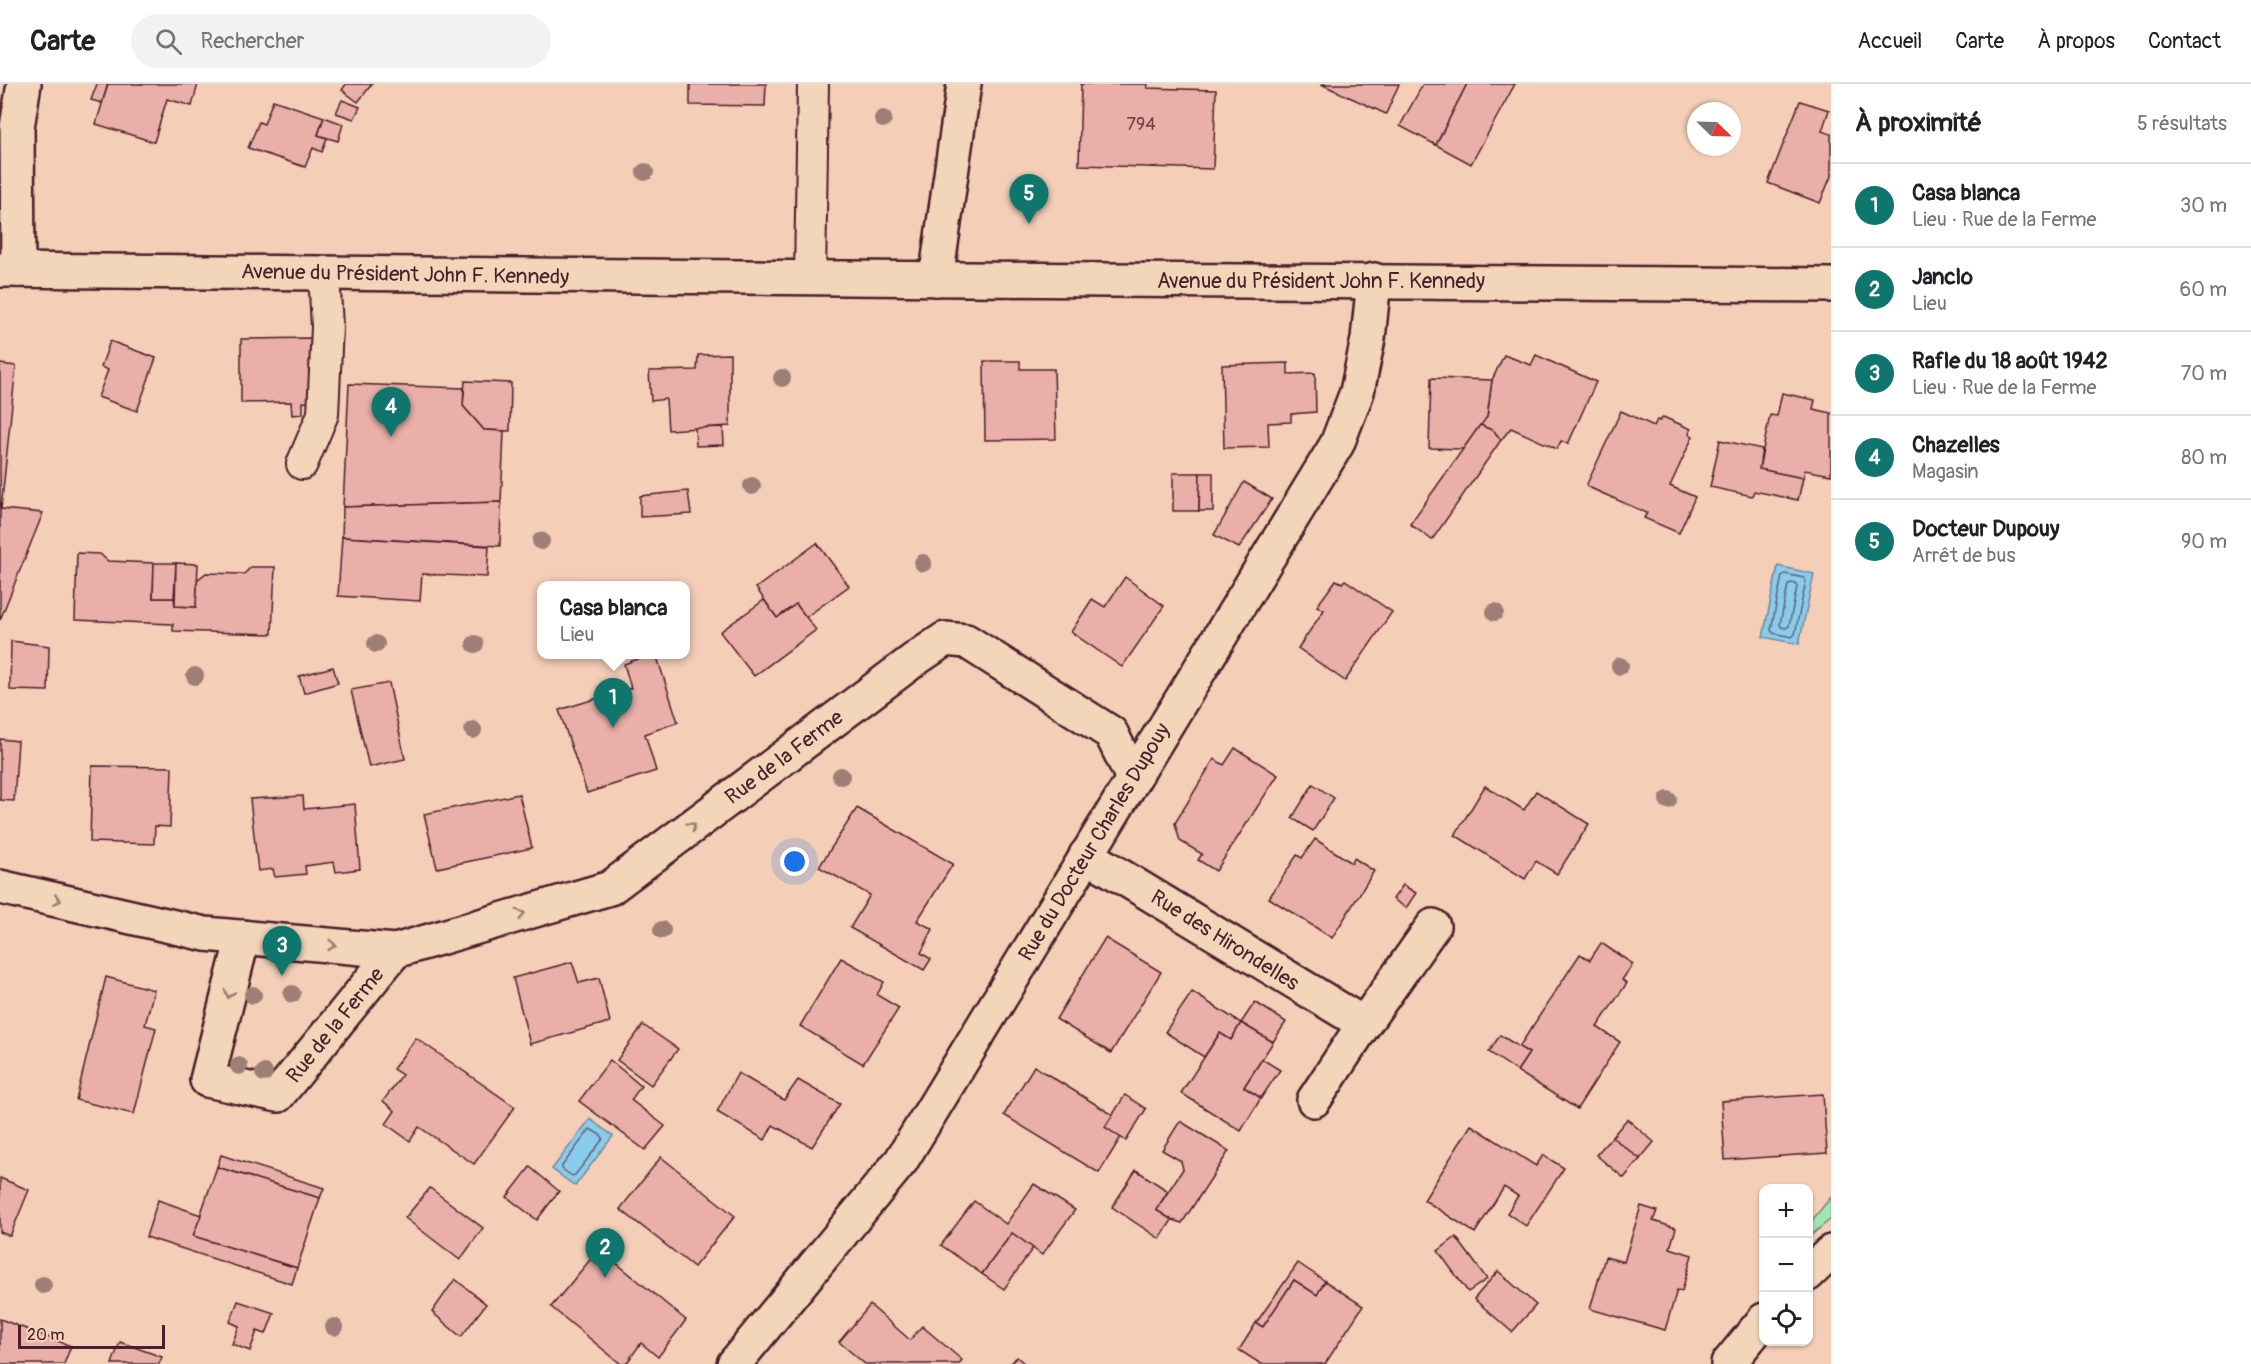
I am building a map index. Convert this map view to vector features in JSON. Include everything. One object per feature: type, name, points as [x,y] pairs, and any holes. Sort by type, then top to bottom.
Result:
[{"type":"street","points":[[9,270],[17,127],[24,84]]},
{"type":"street","points":[[936,279],[964,84]]},
{"type":"street","name":"Avenue du Président John F. Kennedy","points":[[9,270],[1831,285]]},
{"type":"street","name":"Rue du Docteur Charles Dupouy","points":[[734,1364],[901,1161],[1337,444],[1357,392],[1368,339],[1374,280]]},
{"type":"street","name":"Rue de la Ferme","points":[[0,887],[205,934],[395,951],[610,888],[945,639],[966,641],[1111,733],[1133,778]]},
{"type":"street","name":"Rue des Hirondelles","points":[[1086,855],[1364,1024]]},
{"type":"street","points":[[1314,1100],[1433,926]]},
{"type":"street","name":"Rue de la Ferme","points":[[243,937],[207,1080],[278,1095],[395,951]]},
{"type":"street","points":[[1813,1270],[1831,1252]]},
{"type":"street","points":[[1728,1364],[1759,1326]]},
{"type":"lane","points":[[810,278],[813,84]]},
{"type":"lane","points":[[302,464],[323,414],[327,327],[324,273]]},
{"type":"green space","points":[[1831,1197],[1831,1219],[1813,1234],[1813,1219]]},
{"type":"water","points":[[1778,566],[1814,574],[1799,644],[1763,637]]},
{"type":"water","points":[[590,1119],[613,1136],[575,1186],[552,1169]]},
{"type":"building","points":[[97,84],[108,84],[102,103],[91,100]]},
{"type":"building","points":[[108,84],[198,84],[192,106],[167,99],[154,142],[96,124]]},
{"type":"building","points":[[346,84],[372,84],[358,102],[342,90]]},
{"type":"building","points":[[690,84],[766,84],[765,106],[690,105]]},
{"type":"building","points":[[1081,84],[1148,84],[1147,88],[1216,90],[1213,169],[1079,165]]},
{"type":"building","points":[[1321,84],[1399,84],[1386,114]]},
{"type":"building","points":[[1423,84],[1467,84],[1436,145],[1400,126]]},
{"type":"building","points":[[1467,84],[1515,84],[1471,164],[1436,145]]},
{"type":"building","points":[[273,100],[324,117],[318,135],[327,138],[322,152],[313,148],[305,167],[248,148],[259,122],[264,124]]},
{"type":"building","points":[[342,100],[360,107],[354,119],[336,113]]},
{"type":"building","points":[[1800,101],[1829,110],[1822,131],[1831,134],[1831,176],[1820,203],[1768,183]]},
{"type":"building","points":[[324,117],[343,124],[338,141],[318,135]]},
{"type":"building","points":[[311,338],[310,403],[303,402],[303,414],[292,415],[291,402],[241,403],[241,339]]},
{"type":"building","points":[[110,341],[156,358],[137,411],[98,397],[108,370],[101,367]]},
{"type":"building","points":[[730,354],[730,426],[668,430],[666,399],[651,401],[649,371],[697,370],[698,355]]},
{"type":"building","points":[[1504,355],[1531,365],[1536,355],[1596,382],[1568,444],[1561,441],[1557,449],[1511,428],[1501,440],[1494,431],[1480,425],[1487,417],[1492,380]]},
{"type":"building","points":[[984,361],[1020,361],[1020,369],[1054,369],[1056,439],[985,440]]},
{"type":"building","points":[[1288,363],[1288,374],[1315,373],[1316,412],[1291,414],[1291,422],[1268,423],[1269,447],[1224,448],[1222,365]]},
{"type":"building","points":[[0,364],[16,366],[1,509],[43,513],[0,620]]},
{"type":"building","points":[[1431,378],[1492,380],[1487,417],[1463,449],[1429,448]]},
{"type":"building","points":[[465,381],[511,383],[510,431],[484,430],[463,406]]},
{"type":"building","points":[[349,384],[464,388],[463,406],[484,430],[504,431],[501,502],[343,507]]},
{"type":"building","points":[[1782,393],[1815,400],[1813,409],[1831,413],[1831,475],[1805,470],[1803,478],[1759,469],[1770,415],[1777,416]]},
{"type":"building","points":[[1621,411],[1654,426],[1657,420],[1660,421],[1663,417],[1691,429],[1689,434],[1693,436],[1670,486],[1695,497],[1679,533],[1644,518],[1647,513],[1586,486]]},
{"type":"building","points":[[1480,425],[1494,431],[1501,440],[1432,540],[1410,524]]},
{"type":"building","points":[[723,427],[724,445],[696,446],[695,428]]},
{"type":"building","points":[[1720,440],[1762,449],[1759,469],[1803,478],[1798,500],[1754,491],[1752,496],[1710,487]]},
{"type":"building","points":[[1173,473],[1200,473],[1199,511],[1173,511]]},
{"type":"building","points":[[1200,473],[1213,473],[1213,511],[1199,511]]},
{"type":"building","points":[[1244,482],[1272,499],[1239,548],[1214,535]]},
{"type":"building","points":[[688,491],[691,514],[640,517],[640,496]]},
{"type":"building","points":[[501,502],[500,546],[342,537],[343,507]]},
{"type":"building","points":[[342,537],[489,546],[487,577],[422,574],[420,601],[338,596]]},
{"type":"building","points":[[817,543],[849,586],[806,617],[796,604],[777,618],[756,588]]},
{"type":"building","points":[[77,553],[100,554],[108,561],[154,563],[153,598],[174,598],[175,606],[196,607],[197,580],[206,573],[244,574],[251,567],[275,567],[272,634],[173,631],[173,624],[75,620]]},
{"type":"building","points":[[154,563],[176,563],[174,598],[153,598]]},
{"type":"building","points":[[176,563],[198,564],[196,607],[175,606]]},
{"type":"building","points":[[1125,577],[1164,606],[1122,667],[1071,632],[1092,599],[1105,607]]},
{"type":"building","points":[[1336,580],[1342,583],[1345,580],[1392,612],[1345,681],[1298,648],[1324,610],[1317,606]]},
{"type":"building","points":[[764,600],[777,618],[796,604],[816,630],[754,676],[720,632]]},
{"type":"building","points":[[11,641],[49,646],[48,691],[10,690]]},
{"type":"building","points":[[638,659],[658,659],[678,722],[645,734],[656,771],[587,793],[559,710],[631,688],[624,664]]},
{"type":"building","points":[[333,667],[338,683],[304,693],[299,676]]},
{"type":"building","points":[[389,683],[405,759],[369,767],[351,690]]},
{"type":"building","points":[[0,739],[18,741],[14,801],[0,800]]},
{"type":"building","points":[[1235,748],[1278,775],[1216,871],[1198,860],[1202,854],[1180,841],[1175,823],[1214,759],[1224,765]]},
{"type":"building","points":[[92,766],[172,767],[170,827],[155,826],[154,844],[90,842]]},
{"type":"building","points":[[1313,784],[1334,798],[1313,831],[1292,818]]},
{"type":"building","points":[[1485,786],[1524,810],[1536,791],[1589,824],[1557,874],[1536,861],[1525,879],[1455,835]]},
{"type":"building","points":[[519,794],[532,848],[437,868],[424,814]]},
{"type":"building","points":[[303,796],[304,809],[355,804],[360,869],[336,872],[334,862],[305,866],[306,874],[275,877],[273,869],[258,871],[250,799]]},
{"type":"building","points":[[857,808],[953,864],[917,921],[933,929],[921,953],[931,959],[924,970],[850,928],[870,895],[819,867]]},
{"type":"building","points":[[1315,839],[1352,863],[1354,858],[1374,871],[1332,938],[1269,898],[1297,855],[1302,858]]},
{"type":"building","points":[[1403,885],[1416,893],[1406,908],[1393,899]]},
{"type":"building","points":[[1105,938],[1161,972],[1111,1053],[1056,1019]]},
{"type":"building","points":[[1601,943],[1633,964],[1622,980],[1627,983],[1597,1027],[1620,1042],[1577,1109],[1517,1071],[1529,1053],[1519,1047],[1580,954],[1590,960]]},
{"type":"building","points":[[841,958],[884,982],[877,995],[899,1008],[863,1064],[800,1026]]},
{"type":"building","points":[[572,962],[579,983],[599,978],[610,1022],[530,1044],[513,978]]},
{"type":"building","points":[[106,977],[154,990],[145,1025],[156,1028],[134,1114],[76,1100]]},
{"type":"building","points":[[1192,992],[1241,1023],[1231,1040],[1220,1033],[1204,1057],[1165,1032]]},
{"type":"building","points":[[1255,1002],[1286,1022],[1273,1042],[1241,1023]]},
{"type":"building","points":[[1241,1023],[1273,1042],[1244,1087],[1261,1098],[1241,1131],[1181,1093],[1220,1033],[1231,1040]]},
{"type":"building","points":[[643,1025],[678,1049],[651,1085],[617,1060]]},
{"type":"building","points":[[1500,1035],[1529,1053],[1517,1071],[1489,1052]]},
{"type":"building","points":[[416,1038],[515,1107],[474,1164],[419,1127],[410,1141],[386,1124],[395,1111],[383,1101],[402,1075],[393,1069]]},
{"type":"building","points":[[1262,1059],[1280,1070],[1261,1098],[1244,1087]]},
{"type":"building","points":[[610,1060],[641,1086],[631,1100],[665,1126],[645,1150],[579,1101]]},
{"type":"building","points":[[1034,1066],[1113,1115],[1105,1127],[1121,1137],[1099,1173],[1004,1115]]},
{"type":"building","points":[[738,1073],[784,1100],[798,1080],[840,1104],[812,1147],[773,1125],[765,1140],[717,1112]]},
{"type":"building","points":[[1823,1094],[1827,1153],[1725,1160],[1721,1101]]},
{"type":"building","points":[[1125,1095],[1146,1109],[1126,1141],[1105,1127]]},
{"type":"building","points":[[1627,1119],[1654,1142],[1640,1159],[1612,1137]]},
{"type":"building","points":[[1180,1121],[1229,1151],[1182,1223],[1156,1210],[1183,1169],[1181,1161],[1162,1150]]},
{"type":"building","points":[[1471,1125],[1536,1166],[1543,1155],[1564,1168],[1526,1226],[1507,1213],[1518,1196],[1504,1187],[1475,1233],[1424,1200]]},
{"type":"building","points":[[1612,1137],[1640,1159],[1624,1178],[1596,1155]]},
{"type":"building","points":[[221,1155],[324,1188],[320,1198],[217,1167]]},
{"type":"building","points":[[661,1157],[735,1216],[694,1267],[620,1209]]},
{"type":"building","points":[[217,1167],[320,1198],[297,1268],[193,1236]]},
{"type":"building","points":[[530,1167],[559,1191],[537,1220],[507,1197]]},
{"type":"building","points":[[1136,1170],[1168,1191],[1156,1210],[1172,1220],[1160,1239],[1112,1207]]},
{"type":"building","points":[[0,1178],[29,1190],[10,1236],[0,1232]]},
{"type":"building","points":[[1034,1184],[1075,1210],[1042,1255],[1012,1233],[982,1274],[941,1245],[974,1201],[1006,1224]]},
{"type":"building","points":[[430,1188],[483,1228],[460,1260],[405,1218]]},
{"type":"building","points":[[158,1200],[201,1215],[193,1236],[297,1268],[292,1284],[146,1237]]},
{"type":"building","points":[[1641,1206],[1657,1211],[1653,1221],[1676,1228],[1670,1248],[1692,1255],[1682,1291],[1677,1290],[1665,1330],[1590,1309],[1605,1257],[1624,1262]]},
{"type":"building","points":[[1012,1233],[1033,1248],[1004,1289],[982,1274]]},
{"type":"building","points":[[1456,1237],[1487,1279],[1468,1292],[1438,1251]]},
{"type":"building","points":[[599,1249],[686,1320],[658,1357],[641,1343],[626,1364],[621,1364],[551,1307]]},
{"type":"building","points":[[1298,1263],[1325,1281],[1317,1295],[1294,1280],[1263,1327],[1256,1323]]},
{"type":"building","points":[[1498,1271],[1536,1305],[1512,1332],[1474,1299]]},
{"type":"building","points":[[455,1279],[486,1304],[461,1337],[432,1312]]},
{"type":"building","points":[[1294,1280],[1317,1295],[1325,1281],[1363,1306],[1325,1364],[1261,1364],[1239,1350],[1256,1323],[1263,1327]]},
{"type":"building","points":[[238,1301],[274,1313],[266,1334],[257,1331],[250,1351],[232,1344],[239,1326],[230,1322]]},
{"type":"building","points":[[870,1305],[910,1340],[922,1326],[962,1360],[959,1364],[865,1364],[839,1342]]},
{"type":"building","points":[[0,1319],[71,1346],[64,1364],[0,1364]]},
{"type":"building","points":[[120,1342],[162,1357],[159,1364],[112,1364]]},
{"type":"building","points":[[1017,1357],[1025,1364],[1010,1364]]},
{"type":"place","name":"Docteur Dupouy","points":[[1029,224]]},
{"type":"place","name":"Chazelles","points":[[391,437]]},
{"type":"place","name":"Casa blanca","points":[[613,728]]},
{"type":"place","name":"Rafle du 18 août 1942","points":[[282,976]]},
{"type":"place","name":"Janclo","points":[[605,1278]]}]
